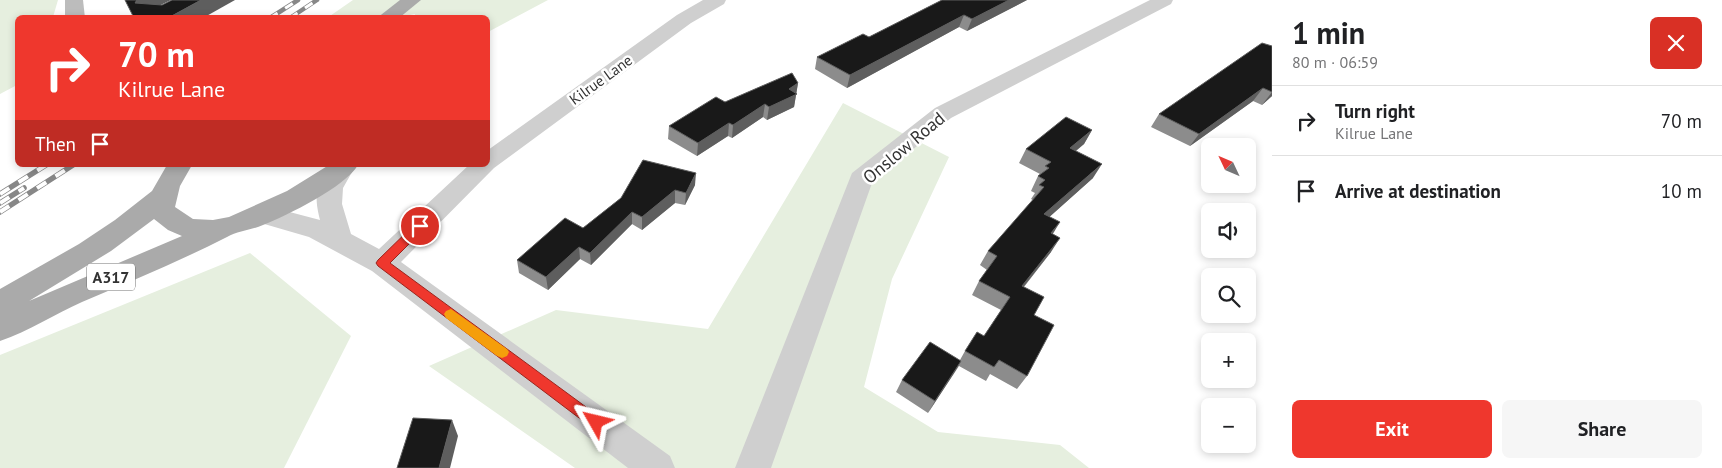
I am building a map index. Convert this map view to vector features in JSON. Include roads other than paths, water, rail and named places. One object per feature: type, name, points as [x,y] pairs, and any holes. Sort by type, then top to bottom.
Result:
[{"type":"main road","points":[[74,0],[75,15]]},
{"type":"main road","points":[[391,15],[412,0]]},
{"type":"main road","points":[[178,167],[167,182],[162,197],[161,210],[180,226],[199,231],[222,228],[263,214],[306,192],[344,167]]},
{"type":"main road","name":"A317","points":[[0,306],[40,278],[102,244],[129,225],[162,197]]},
{"type":"main road","name":"A317","points":[[0,328],[70,295],[156,260],[222,228]]},
{"type":"street","name":"Kilrue Lane","points":[[490,161],[684,20],[717,0]]},
{"type":"street","name":"Onslow Road","points":[[753,468],[861,179],[943,113],[1164,0]]},
{"type":"street","points":[[338,239],[332,222],[329,204],[330,188],[344,167]]},
{"type":"street","points":[[382,263],[482,167]]},
{"type":"street","points":[[263,214],[319,230],[382,263],[657,468]]},
{"type":"railway","points":[[275,15],[298,0]]},
{"type":"railway","points":[[294,15],[317,0]]},
{"type":"railway","points":[[0,194],[43,167]]},
{"type":"railway","points":[[0,212],[70,167]]},
{"type":"railway","points":[[0,203],[24,188]]}]
